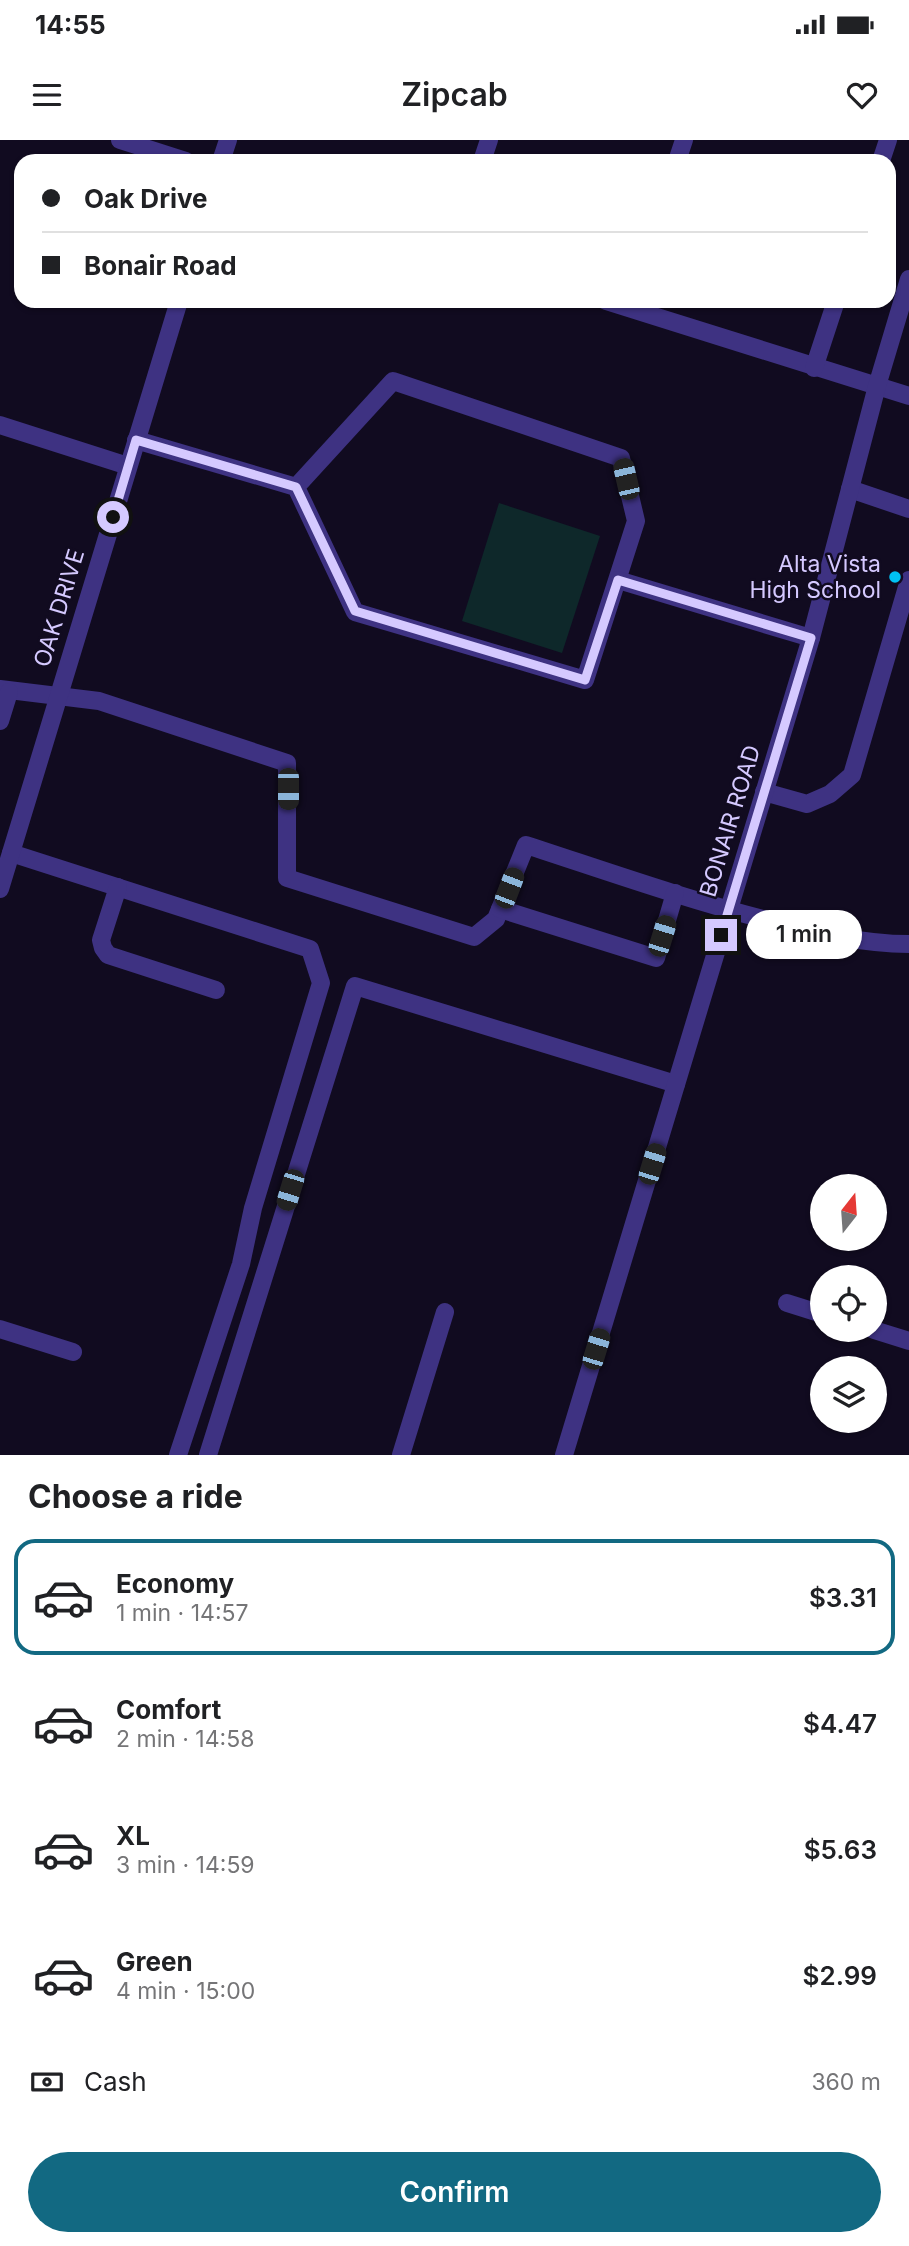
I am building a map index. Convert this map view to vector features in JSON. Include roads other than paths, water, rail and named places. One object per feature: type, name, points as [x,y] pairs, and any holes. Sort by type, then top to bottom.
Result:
[{"type":"street","points":[[120,140],[164,154]]},
{"type":"street","name":"BONAIR ROAD","points":[[564,1455],[811,638],[877,386],[909,279]]},
{"type":"street","name":"OAK DRIVE","points":[[0,890],[177,308]]},
{"type":"street","points":[[642,308],[814,368],[909,396]]},
{"type":"street","points":[[814,368],[834,308]]},
{"type":"street","points":[[136,440],[296,487],[355,611],[585,680],[636,521],[621,458],[393,381],[296,487]]},
{"type":"street","points":[[0,425],[128,466]]},
{"type":"street","points":[[850,489],[909,509]]},
{"type":"street","points":[[618,580],[811,638]]},
{"type":"street","points":[[764,792],[807,804],[830,794],[852,775],[909,580]]},
{"type":"street","points":[[0,721],[4,690],[99,701],[287,763],[287,878],[474,937],[496,919],[526,845],[729,910],[800,929],[875,944],[909,944]]},
{"type":"street","points":[[11,853],[310,949],[321,982],[253,1208],[241,1264],[178,1455]]},
{"type":"street","points":[[118,887],[102,940],[107,955],[216,990]]},
{"type":"street","points":[[500,909],[656,958],[675,893]]},
{"type":"street","points":[[208,1455],[355,986],[676,1084]]},
{"type":"street","points":[[787,1303],[810,1310]]},
{"type":"street","points":[[401,1455],[444,1312]]},
{"type":"street","points":[[0,1329],[73,1352]]},
{"type":"street","points":[[887,1334],[909,1341]]},
{"type":"place","name":"Alta Vista High School","points":[[895,577]]}]
